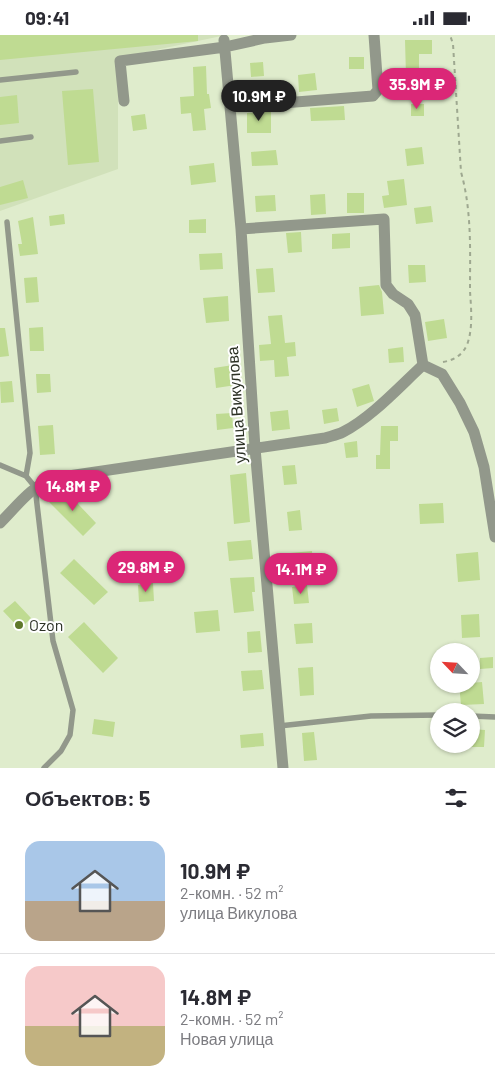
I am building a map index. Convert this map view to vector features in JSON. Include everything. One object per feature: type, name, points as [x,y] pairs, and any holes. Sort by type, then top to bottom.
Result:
[{"type":"street","points":[[124,101],[120,61],[291,35]]},
{"type":"street","points":[[230,107],[372,96],[378,90],[374,35]]},
{"type":"street","name":"улица Викулова","points":[[224,44],[241,229],[254,448],[282,768]]},
{"type":"street","points":[[241,229],[384,219],[386,285],[394,294],[408,304],[415,315],[423,365]]},
{"type":"street","points":[[0,523],[35,487],[55,478],[325,438],[342,433],[385,400],[423,365]]},
{"type":"street","points":[[423,365],[442,373],[460,403],[474,432],[484,467],[495,537]]},
{"type":"lane","points":[[0,80],[76,72]]},
{"type":"lane","points":[[0,141],[31,137]]},
{"type":"lane","points":[[7,222],[30,453],[26,476]]},
{"type":"lane","points":[[0,465],[26,476],[35,487],[53,641],[73,710],[70,735],[61,751],[44,768]]},
{"type":"lane","points":[[279,726],[371,716],[430,715]]},
{"type":"lane","points":[[480,716],[495,717]]},
{"type":"path","points":[[423,365],[453,360],[462,354],[468,342],[471,321],[470,231],[467,192],[462,172],[453,44],[450,35]]},
{"type":"shaded area","points":[[0,35],[226,35],[118,58],[118,169],[0,211]]},
{"type":"building","points":[[0,35],[198,35],[198,41],[0,60]]},
{"type":"building","points":[[405,40],[432,40],[432,54],[419,54],[419,76],[406,76]]},
{"type":"building","points":[[349,57],[364,57],[364,69],[349,69]]},
{"type":"building","points":[[263,62],[264,76],[251,77],[250,63]]},
{"type":"building","points":[[206,66],[207,94],[209,94],[211,108],[204,109],[206,130],[193,131],[191,113],[181,114],[180,97],[194,96],[193,67]]},
{"type":"building","points":[[315,73],[317,90],[299,92],[298,75]]},
{"type":"building","points":[[93,89],[99,162],[68,165],[62,91]]},
{"type":"building","points":[[17,95],[19,123],[0,125],[0,97]]},
{"type":"building","points":[[411,104],[424,104],[424,116],[411,116]]},
{"type":"building","points":[[344,106],[345,120],[311,121],[310,108]]},
{"type":"building","points":[[271,111],[271,133],[247,133],[247,113]]},
{"type":"building","points":[[145,114],[147,129],[133,131],[131,116]]},
{"type":"building","points":[[422,147],[424,164],[407,166],[405,149]]},
{"type":"building","points":[[276,150],[278,165],[252,166],[251,152]]},
{"type":"building","points":[[214,163],[216,182],[191,185],[189,166]]},
{"type":"building","points":[[404,179],[407,205],[384,208],[382,196],[389,195],[387,181]]},
{"type":"building","points":[[23,180],[28,198],[0,205],[0,187]]},
{"type":"building","points":[[347,193],[364,193],[364,213],[347,213]]},
{"type":"building","points":[[325,194],[326,214],[311,215],[310,195]]},
{"type":"building","points":[[275,195],[276,211],[256,212],[255,196]]},
{"type":"building","points":[[431,206],[433,222],[416,224],[414,208]]},
{"type":"building","points":[[64,214],[65,224],[50,226],[49,216]]},
{"type":"building","points":[[33,217],[38,254],[20,256],[18,244],[22,244],[18,221]]},
{"type":"building","points":[[206,219],[206,233],[189,233],[189,220]]},
{"type":"building","points":[[301,232],[302,252],[288,253],[286,233]]},
{"type":"building","points":[[350,233],[350,248],[332,249],[332,234]]},
{"type":"building","points":[[222,253],[223,269],[200,270],[199,254]]},
{"type":"building","points":[[408,265],[425,265],[426,282],[409,283]]},
{"type":"building","points":[[273,268],[275,292],[258,293],[256,269]]},
{"type":"building","points":[[37,277],[39,302],[26,303],[24,278]]},
{"type":"building","points":[[379,285],[382,292],[384,314],[361,316],[359,287]]},
{"type":"building","points":[[228,296],[229,321],[206,323],[203,298]]},
{"type":"building","points":[[282,315],[285,343],[295,342],[296,356],[287,357],[289,376],[275,377],[274,360],[260,361],[259,345],[271,344],[268,316]]},
{"type":"building","points":[[444,319],[447,338],[428,341],[425,322]]},
{"type":"building","points":[[43,327],[44,351],[30,351],[29,328]]},
{"type":"building","points":[[0,328],[5,328],[9,356],[0,357]]},
{"type":"building","points":[[403,347],[404,362],[389,363],[388,349]]},
{"type":"building","points":[[233,365],[236,385],[216,388],[214,368]]},
{"type":"building","points":[[36,374],[50,374],[51,392],[37,393]]},
{"type":"building","points":[[12,381],[14,402],[1,403],[0,382]]},
{"type":"building","points":[[369,384],[374,401],[357,407],[352,389]]},
{"type":"building","points":[[337,408],[339,421],[324,424],[322,410]]},
{"type":"building","points":[[288,410],[290,429],[272,431],[270,412]]},
{"type":"building","points":[[232,413],[233,428],[217,430],[216,414]]},
{"type":"building","points":[[53,425],[55,454],[40,455],[38,426]]},
{"type":"building","points":[[381,426],[398,426],[398,441],[390,441],[390,469],[376,469],[376,455],[380,455]]},
{"type":"building","points":[[357,441],[358,457],[346,458],[344,443]]},
{"type":"building","points":[[295,465],[297,484],[284,485],[282,466]]},
{"type":"building","points":[[246,473],[250,522],[234,524],[230,475]]},
{"type":"building","points":[[63,488],[96,523],[83,536],[49,502]]},
{"type":"building","points":[[443,503],[444,523],[420,524],[419,504]]},
{"type":"building","points":[[300,510],[302,530],[289,531],[287,512]]},
{"type":"building","points":[[251,540],[253,559],[229,561],[227,542]]},
{"type":"building","points":[[312,551],[313,567],[291,569],[290,553]]},
{"type":"building","points":[[478,552],[480,580],[458,582],[456,554]]},
{"type":"building","points":[[74,559],[108,592],[94,605],[60,573]]},
{"type":"building","points":[[254,577],[255,592],[252,592],[254,611],[234,613],[230,578]]},
{"type":"building","points":[[153,583],[154,601],[139,602],[138,585]]},
{"type":"building","points":[[307,585],[309,603],[294,604],[292,587]]},
{"type":"building","points":[[15,601],[31,618],[20,629],[3,611]]},
{"type":"building","points":[[218,610],[220,631],[196,633],[194,612]]},
{"type":"building","points":[[479,614],[480,637],[462,638],[461,615]]},
{"type":"building","points":[[84,622],[118,658],[103,673],[68,637]]},
{"type":"building","points":[[312,623],[313,643],[296,644],[294,624]]},
{"type":"building","points":[[260,631],[262,652],[248,653],[247,632]]},
{"type":"building","points":[[493,657],[493,668],[480,669],[480,658]]},
{"type":"building","points":[[313,667],[314,695],[300,696],[298,668]]},
{"type":"building","points":[[262,670],[264,689],[243,691],[241,671]]},
{"type":"building","points":[[480,682],[482,682],[484,704],[461,703],[460,693],[480,693]]},
{"type":"building","points":[[94,719],[115,722],[113,737],[92,734]]},
{"type":"building","points":[[480,730],[485,730],[484,747],[480,747]]},
{"type":"building","points":[[314,732],[317,760],[304,761],[302,733]]},
{"type":"building","points":[[263,733],[264,746],[241,748],[240,735]]},
{"type":"place","name":"Ozon","points":[[19,625]]}]
